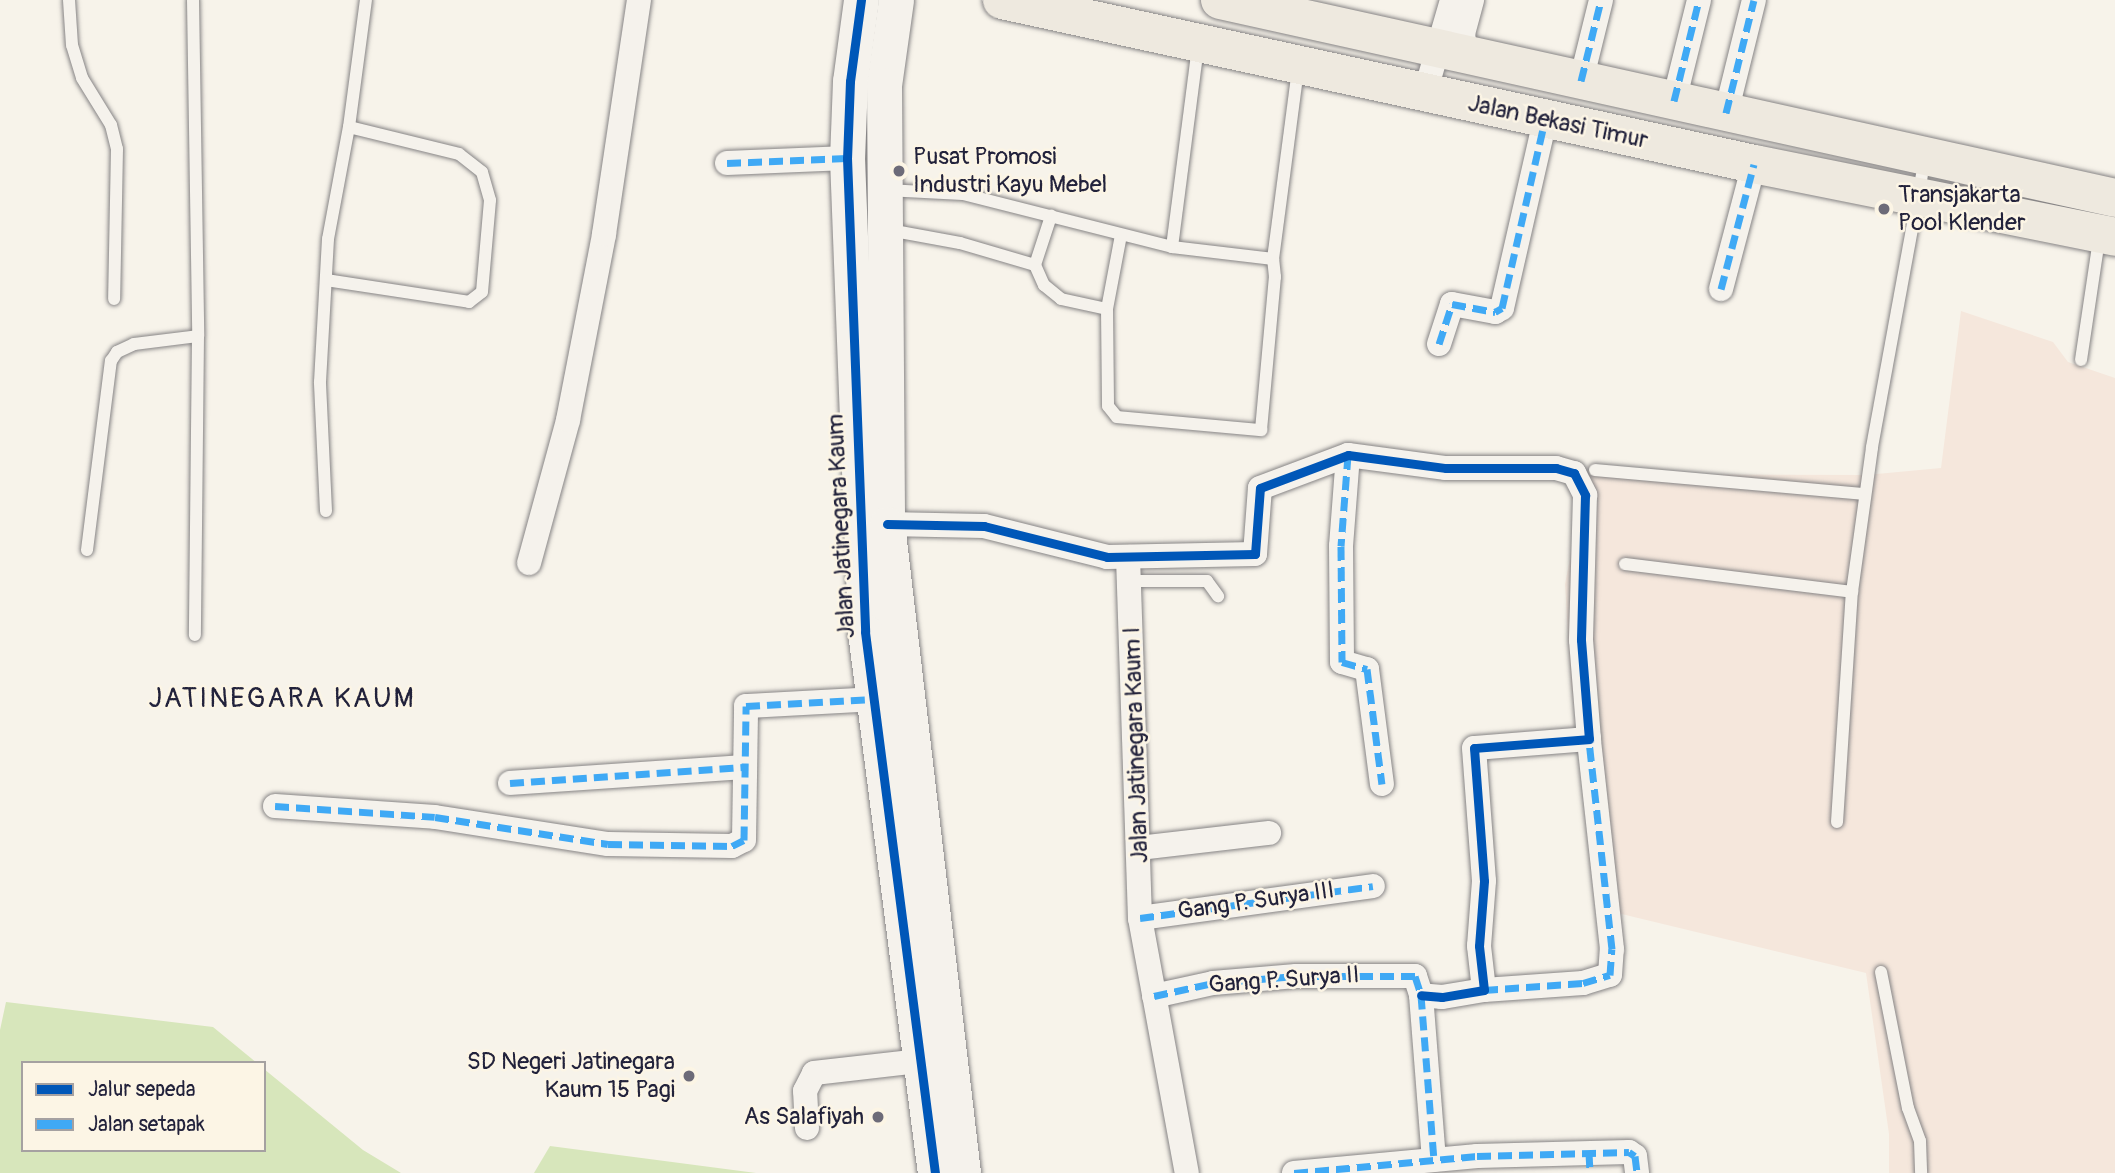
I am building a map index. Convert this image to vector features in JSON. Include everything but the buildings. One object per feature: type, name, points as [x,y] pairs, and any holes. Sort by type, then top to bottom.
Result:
[{"type":"main road","name":"Jalan Bekasi Timur","points":[[1002,0],[1199,41],[1545,120],[2107,236]]},
{"type":"main road","name":"Jalan Bekasi Timur","points":[[1220,0],[1925,159],[2115,198]]},
{"type":"street","points":[[529,563],[568,420],[604,234],[639,0]]},
{"type":"street","name":"Jalan Jatinegara Kaum","points":[[861,0],[850,81],[847,158],[869,454],[887,524],[962,1173]]},
{"type":"street","name":"Jalan Jatinegara Kaum","points":[[895,0],[884,85],[884,230],[869,454],[865,632],[935,1173]]},
{"type":"street","points":[[1452,0],[1452,52]]},
{"type":"street","points":[[1425,93],[1463,34],[1472,0]]},
{"type":"street","points":[[1581,81],[1601,0]]},
{"type":"street","points":[[1674,101],[1699,0]]},
{"type":"street","points":[[1726,113],[1754,0]]},
{"type":"street","points":[[1439,344],[1452,304],[1496,312],[1502,308],[1545,120]]},
{"type":"street","points":[[727,163],[847,158]]},
{"type":"street","points":[[1721,289],[1754,164]]},
{"type":"street","points":[[887,524],[984,526],[1071,549],[1129,569],[1168,553],[1255,554],[1260,488],[1348,455],[1446,467],[1556,468],[1574,473],[1585,495],[1581,640],[1589,739],[1474,750],[1485,881],[1479,946],[1483,990]]},
{"type":"street","points":[[1348,455],[1341,546],[1342,662],[1367,669],[1382,784]]},
{"type":"street","name":"Jalan Jatinegara Kaum I","points":[[1129,569],[1140,918],[1187,1173]]},
{"type":"street","points":[[275,806],[435,817],[608,844],[732,846],[744,840],[744,711],[750,704],[874,699]]},
{"type":"street","name":"Gang P. Surya II","points":[[1154,996],[1213,983],[1296,976],[1418,986],[1442,997],[1483,990],[1583,983],[1610,975],[1612,949],[1589,739]]},
{"type":"street","points":[[510,783],[743,767]]},
{"type":"street","points":[[1139,848],[1269,833]]},
{"type":"street","name":"Gang P. Surya III","points":[[1140,918],[1373,886]]},
{"type":"street","points":[[1418,986],[1434,1159]]},
{"type":"street","points":[[807,1128],[805,1091],[814,1073],[920,1060]]},
{"type":"street","points":[[1294,1173],[1434,1159],[1589,1163],[1633,1153],[1637,1173]]},
{"type":"lane","points":[[69,0],[72,45],[82,78],[111,125],[117,149],[114,299]]},
{"type":"lane","points":[[192,0],[198,336],[195,635]]},
{"type":"lane","points":[[326,511],[320,382],[328,239],[349,128],[366,0]]},
{"type":"lane","points":[[1172,247],[1199,41]]},
{"type":"lane","points":[[1121,234],[1107,309],[1108,406],[1116,417],[1261,430],[1275,276],[1273,259],[1299,64]]},
{"type":"lane","points":[[326,280],[469,302],[482,292],[490,200],[482,172],[459,154],[349,128]]},
{"type":"lane","points":[[1837,822],[1852,592],[1865,494],[1925,159]]},
{"type":"lane","points":[[885,190],[963,194],[1172,247],[1273,259]]},
{"type":"lane","points":[[1051,216],[1035,265],[1044,285],[1061,299],[1107,309]]},
{"type":"lane","points":[[884,230],[948,240],[1035,265]]},
{"type":"lane","points":[[2081,359],[2107,236]]},
{"type":"lane","points":[[87,550],[111,361],[117,352],[134,344],[198,336]]},
{"type":"lane","points":[[1595,470],[1865,494]]},
{"type":"lane","points":[[1625,564],[1852,592]]},
{"type":"lane","points":[[1129,569],[1207,580],[1218,596]]},
{"type":"lane","points":[[1881,972],[1908,1108],[1920,1141],[1921,1173]]},
{"type":"shaded area","points":[[1961,311],[2053,342],[2068,362],[2115,378],[2115,1173],[1889,1173],[1889,1134],[1866,973],[1605,910],[1571,685],[1565,584],[1587,474],[1866,475],[1941,468]]},
{"type":"green space","points":[[6,1002],[213,1027],[255,1061],[21,1061],[21,1152],[266,1152],[266,1071],[363,1150],[401,1173],[0,1173],[0,1030]]},
{"type":"green space","points":[[550,1146],[756,1173],[534,1173]]},
{"type":"marked path","points":[[1581,81],[1601,0]]},
{"type":"marked path","points":[[1674,101],[1699,0]]},
{"type":"marked path","points":[[1726,113],[1754,0]]},
{"type":"marked path","points":[[1439,344],[1452,304],[1495,312],[1502,308],[1545,120]]},
{"type":"marked path","points":[[727,163],[847,158]]},
{"type":"marked path","points":[[1721,289],[1754,164]]},
{"type":"marked path","points":[[1348,455],[1341,546],[1342,662],[1367,669],[1382,784]]},
{"type":"marked path","points":[[275,806],[435,817],[608,844],[732,846],[744,840],[746,706],[874,699]]},
{"type":"marked path","points":[[1484,990],[1583,983],[1610,975],[1612,949],[1589,739]]},
{"type":"marked path","points":[[510,783],[743,767]]},
{"type":"marked path","points":[[1140,918],[1373,886]]},
{"type":"marked path","points":[[1154,996],[1213,983],[1296,976],[1415,976],[1421,995],[1434,1159]]},
{"type":"marked path","points":[[1294,1173],[1477,1156],[1629,1152],[1635,1156],[1637,1173]]},
{"type":"marked path","points":[[1589,1153],[1590,1173]]},
{"type":"cycle path","points":[[861,0],[850,81],[847,158],[865,632],[935,1173]]},
{"type":"cycle path","points":[[887,524],[984,526],[1107,557],[1255,554],[1260,488],[1348,455],[1446,468],[1556,468],[1574,473],[1585,495],[1581,640],[1589,739],[1474,748],[1484,881],[1479,946],[1484,990],[1442,997],[1421,995]]},
{"type":"place","name":"Pusat Promosi Industri Kayu Mebel","points":[[899,171]]},
{"type":"place","name":"Transjakarta Pool Klender","points":[[1884,209]]},
{"type":"place","name":"SD Negeri Jatinegara Kaum 15 Pagi","points":[[689,1076]]},
{"type":"place","name":"As Salafiyah","points":[[878,1117]]},
{"type":"district","name":"JATINEGARA KAUM","points":[[282,699]]}]
